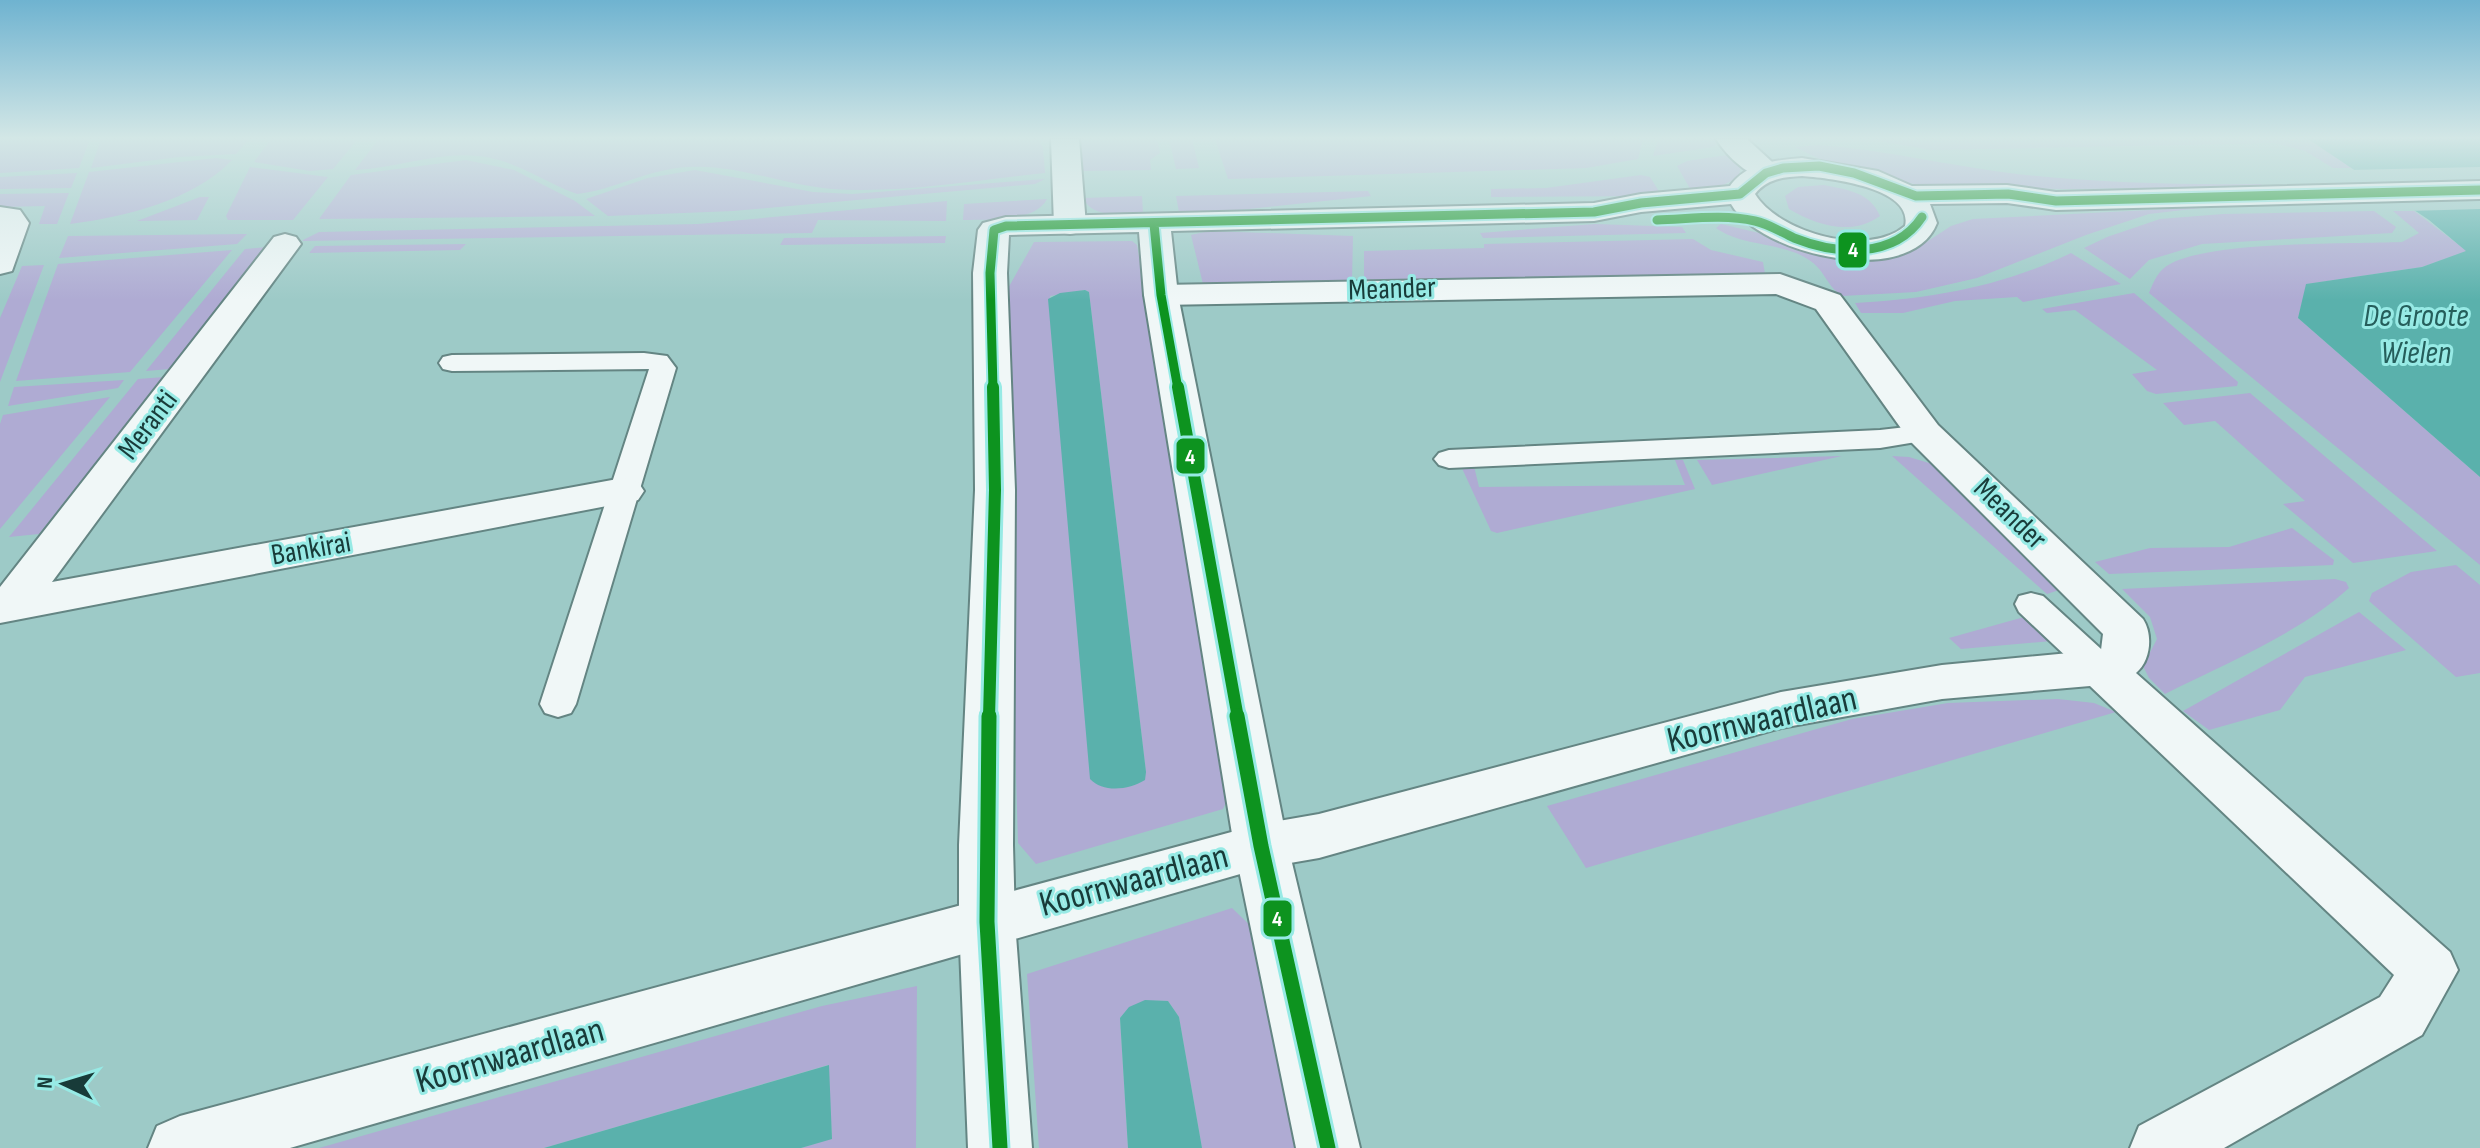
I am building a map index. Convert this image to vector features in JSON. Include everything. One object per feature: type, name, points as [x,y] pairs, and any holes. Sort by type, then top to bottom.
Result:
[{"type":"street","points":[[1068,193],[1070,225]]},
{"type":"street","points":[[1746,193],[1749,208]]},
{"type":"street","points":[[1000,1148],[987,922],[986,845],[995,490],[990,273],[994,230],[1006,226],[1594,212],[1654,220],[1749,208],[1804,241],[1864,249],[1889,246],[1909,239],[1920,229],[1913,206],[1897,193]]},
{"type":"street","points":[[1913,206],[2023,211],[2056,201],[2369,193]]},
{"type":"street","points":[[0,216],[9,217],[13,223],[0,264]]},
{"type":"street","points":[[1154,224],[1161,295],[1261,846],[1328,1148]]},
{"type":"street","name":"Meranti","points":[[5,606],[63,539],[285,244]]},
{"type":"street","name":"Meander","points":[[1161,295],[1780,284],[1828,302],[1924,433],[2127,630],[2123,660],[2100,668]]},
{"type":"street","name":"Bankirai","points":[[5,606],[623,491]]},
{"type":"street","points":[[2100,668],[2429,970],[2401,1016],[2194,1142]]},
{"type":"street","name":"Koornwaardlaan","points":[[180,1148],[1261,846],[1319,836],[1781,710],[1942,682],[2100,668]]},
{"type":"lane","points":[[452,363],[658,362],[663,368],[558,704]]},
{"type":"lane","points":[[1449,459],[1880,439],[1924,433]]},
{"type":"lane","points":[[2031,604],[2100,668]]},
{"type":"shaded area","points":[[69,193],[57,224],[39,224],[45,206],[0,207],[0,194]]},
{"type":"shaded area","points":[[81,193],[185,193],[157,205],[70,224]]},
{"type":"shaded area","points":[[237,193],[315,193],[293,220],[228,220],[226,216]]},
{"type":"shaded area","points":[[338,193],[558,193],[595,216],[319,219]]},
{"type":"shaded area","points":[[605,193],[939,193],[733,211],[608,216],[586,199]]},
{"type":"shaded area","points":[[1369,193],[1371,196],[1220,212],[1179,212],[1176,196]]},
{"type":"shaded area","points":[[1491,193],[1660,193],[1662,196],[1491,197]]},
{"type":"shaded area","points":[[1790,193],[1854,193],[1870,202],[1880,216],[1858,226],[1823,224],[1789,209],[1785,196]]},
{"type":"shaded area","points":[[1142,196],[1143,213],[1118,214],[1094,210],[1083,198]]},
{"type":"shaded area","points":[[200,197],[209,197],[197,220],[137,221]]},
{"type":"shaded area","points":[[1047,199],[1041,207],[1021,216],[963,220],[964,204]]},
{"type":"shaded area","points":[[947,201],[946,221],[818,220],[812,233],[301,241],[319,232],[698,224]]},
{"type":"shaded area","points":[[2209,207],[2149,214],[1977,278],[1916,292],[1842,296],[1806,258],[1786,249],[1735,238],[1716,228],[1721,224],[1776,237],[1890,253],[1919,247],[1951,226],[1973,219]]},
{"type":"shaded area","points":[[2374,211],[2396,227],[2392,233],[2202,244],[2149,260],[2130,279],[2084,248],[2160,219],[2223,214]]},
{"type":"shaded area","points":[[2393,211],[2414,211],[2467,251],[2422,267],[2307,284],[2298,318],[2480,477],[2480,565],[2149,293],[2162,269],[2190,257],[2216,251],[2248,247],[2402,242],[2419,233]]},
{"type":"shaded area","points":[[1595,224],[1682,227],[1686,233],[1483,238],[1480,233]]},
{"type":"shaded area","points":[[1209,231],[1353,236],[1352,281],[1203,284],[1191,235]]},
{"type":"shaded area","points":[[247,234],[237,244],[59,258],[68,236]]},
{"type":"shaded area","points":[[946,236],[945,243],[780,245],[784,238]]},
{"type":"shaded area","points":[[1693,239],[1711,250],[1763,262],[1765,274],[1364,281],[1364,251],[1484,248],[1484,244]]},
{"type":"shaded area","points":[[1132,241],[1137,245],[1234,783],[1223,809],[1036,864],[1018,843],[1002,299],[1034,242]],"holes":[[[1089,292],[1146,772],[1050,296]]]},
{"type":"shaded area","points":[[466,244],[460,250],[309,253],[315,246]]},
{"type":"shaded area","points":[[267,247],[170,369],[146,371],[245,249]]},
{"type":"shaded area","points":[[232,250],[130,372],[16,381],[58,264]]},
{"type":"shaded area","points":[[2071,253],[2121,284],[2023,302],[2017,297],[1955,301],[1903,313],[1861,313],[1855,303],[1966,289],[2020,274]]},
{"type":"shaded area","points":[[44,265],[0,382],[0,318],[22,266]]},
{"type":"shaded area","points":[[2134,293],[2238,382],[2237,386],[2156,394],[2147,391],[2132,374],[2157,370],[2075,310],[2047,313],[2042,309]]},
{"type":"shaded area","points":[[164,377],[39,534],[9,537],[138,379]]},
{"type":"shaded area","points":[[124,380],[118,388],[8,406],[14,387]]},
{"type":"shaded area","points":[[2250,393],[2437,551],[2353,563],[2283,504],[2305,501],[2215,421],[2184,425],[2163,403]]},
{"type":"shaded area","points":[[110,397],[0,529],[0,424],[3,415]]},
{"type":"shaded area","points":[[1842,456],[1712,485],[1697,460]]},
{"type":"shaded area","points":[[1892,456],[1909,457],[1939,466],[2065,588],[2047,594]]},
{"type":"shaded area","points":[[1675,460],[1683,460],[1695,489],[1497,533],[1491,531],[1460,464],[1473,462],[1479,487],[1685,485]]},
{"type":"shaded area","points":[[2292,528],[2334,560],[2333,565],[2109,574],[2095,562],[2150,548],[2229,547]]},
{"type":"shaded area","points":[[2456,565],[2480,585],[2480,673],[2456,677],[2369,601],[2372,593],[2411,572]]},
{"type":"shaded area","points":[[2335,579],[2346,582],[2349,588],[2307,620],[2165,694],[2149,678],[2143,666],[2157,639],[2150,617],[2122,589]]},
{"type":"shaded area","points":[[2359,612],[2406,650],[2305,677],[2280,710],[2209,730],[2183,711]]},
{"type":"shaded area","points":[[2035,614],[2063,640],[1961,649],[1949,638]]},
{"type":"shaded area","points":[[2058,699],[2094,703],[2116,712],[1586,868],[1547,806],[1852,719],[1948,703]]},
{"type":"shaded area","points":[[1232,908],[1258,933],[1305,1148],[1202,1148],[1179,1017],[1168,1001],[1147,1001],[1136,1005],[1120,1018],[1128,1148],[1039,1148],[1027,974]]},
{"type":"shaded area","points":[[917,986],[916,1148],[801,1148],[832,1138],[828,1065],[544,1148],[319,1148],[822,1006]]},
{"type":"water","name":"De Groote Wielen","points":[[2388,193],[2480,193],[2480,477],[2298,318],[2306,284],[2422,267],[2466,251],[2429,220]]},
{"type":"water","points":[[1089,292],[1146,772],[1145,780],[1116,788],[1102,786],[1090,779],[1048,299],[1060,293]]},
{"type":"water","points":[[1145,1000],[1168,1001],[1179,1017],[1202,1148],[1128,1148],[1120,1018],[1129,1007]]},
{"type":"water","points":[[829,1065],[832,1139],[801,1148],[544,1148]]},
{"type":"pier","points":[[2381,193],[2480,193],[2480,209],[2408,211]]},
{"type":"transit line","name":"4","points":[[1902,193],[1927,197],[2008,194],[2056,201],[2381,193]]},
{"type":"transit line","name":"4","points":[[1000,1148],[987,922],[986,845],[995,490],[990,273],[994,230],[1006,226],[1594,212],[1641,203],[1740,194]]},
{"type":"transit line","name":"4","points":[[1657,220],[1743,219],[1767,225],[1816,245],[1868,250],[1900,241],[1913,231],[1922,217]]},
{"type":"transit line","name":"4","points":[[1154,224],[1161,295],[1261,846],[1328,1148]]}]
